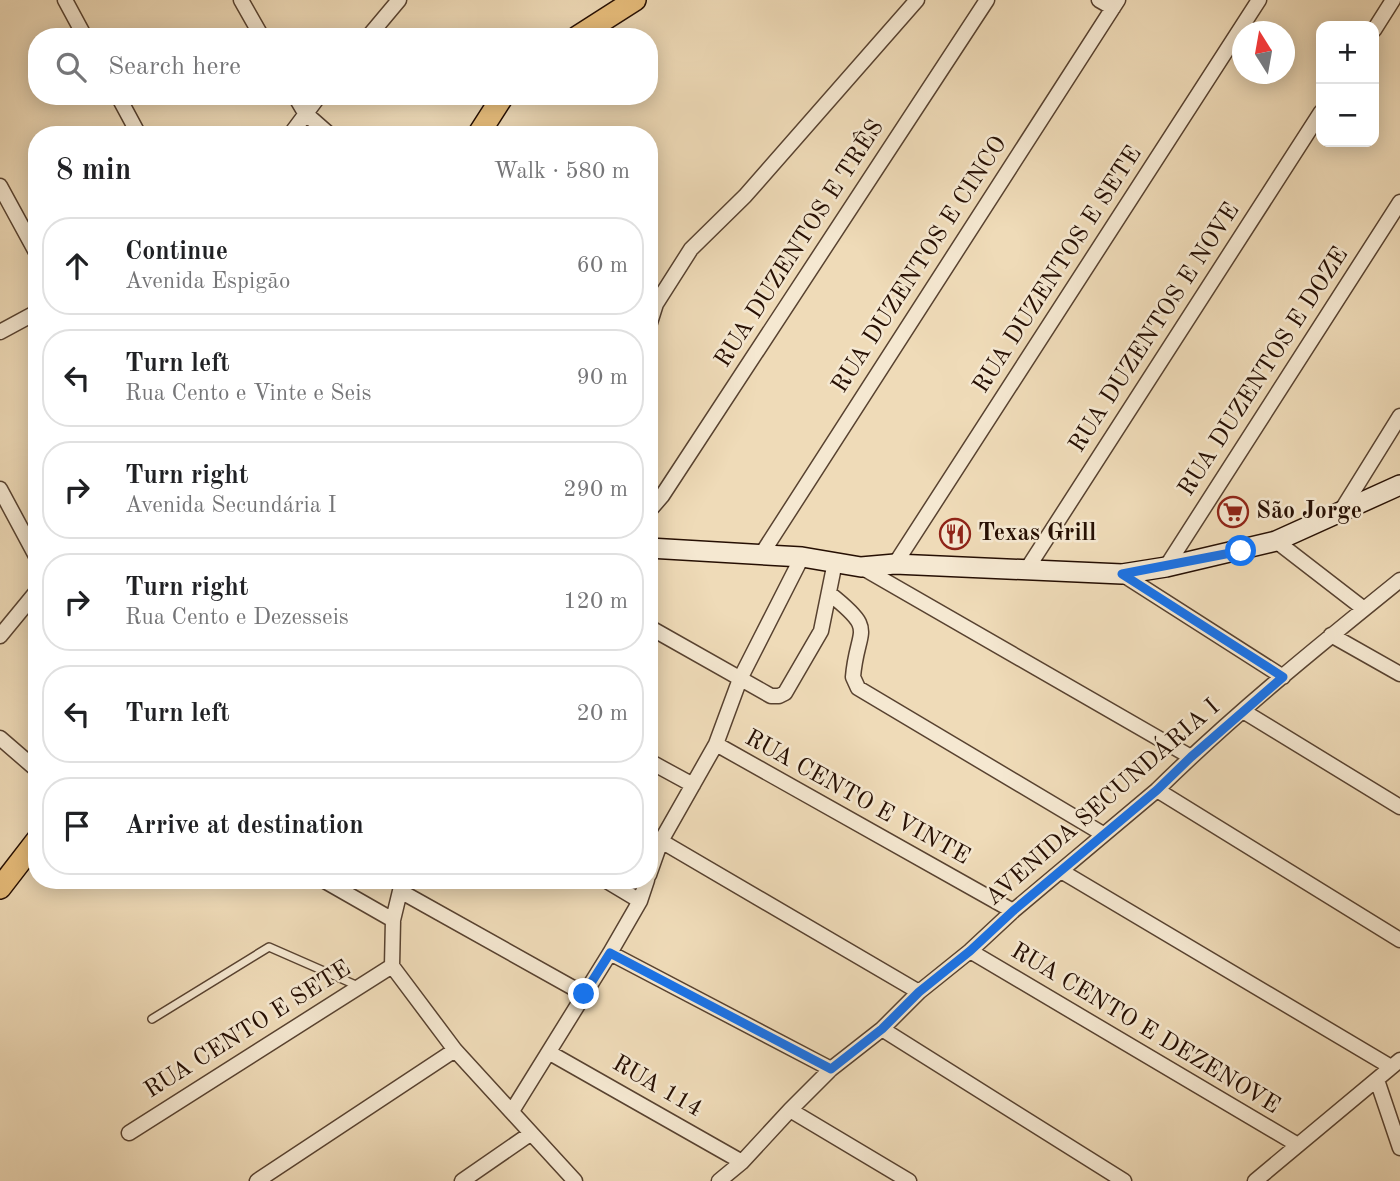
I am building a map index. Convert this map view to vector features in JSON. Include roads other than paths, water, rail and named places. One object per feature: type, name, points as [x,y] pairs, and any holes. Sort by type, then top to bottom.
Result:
[{"type":"main road","points":[[591,28],[635,0]]},
{"type":"main road","points":[[484,126],[497,105]]},
{"type":"main road","points":[[0,888],[28,852]]},
{"type":"street","points":[[65,0],[80,28]]},
{"type":"street","points":[[242,0],[257,28]]},
{"type":"street","points":[[376,28],[399,0]]},
{"type":"street","points":[[658,297],[691,249],[746,196],[917,0]]},
{"type":"street","name":"RUA DUZENTOS E TRÊS","points":[[658,498],[987,0]]},
{"type":"street","points":[[1099,0],[1115,4]]},
{"type":"street","name":"RUA DUZENTOS E SETE","points":[[895,564],[1259,0]]},
{"type":"street","points":[[1379,23],[1397,0]]},
{"type":"street","name":"RUA DUZENTOS E CINCO","points":[[761,555],[1115,4]]},
{"type":"street","points":[[123,105],[134,126]]},
{"type":"street","points":[[300,105],[304,113],[319,126]]},
{"type":"street","points":[[296,126],[311,105]]},
{"type":"street","name":"RUA DUZENTOS E NOVE","points":[[1027,569],[1316,120]]},
{"type":"street","points":[[0,186],[28,237]]},
{"type":"street","name":"RUA DUZENTOS E DOZE","points":[[1166,567],[1400,202]]},
{"type":"street","points":[[0,332],[28,317]]},
{"type":"street","points":[[1340,513],[1400,416]]},
{"type":"street","points":[[658,549],[802,557],[860,567],[895,564],[1122,574],[1166,567],[1276,541],[1400,485]]},
{"type":"street","points":[[0,489],[28,541]]},
{"type":"street","points":[[1276,541],[1364,609]]},
{"type":"street","points":[[658,850],[716,744],[740,678],[802,557]]},
{"type":"street","points":[[658,632],[771,696],[779,696],[785,693],[821,631],[835,562]]},
{"type":"street","points":[[860,567],[1191,757]]},
{"type":"street","points":[[1122,574],[1283,677]]},
{"type":"street","name":"AVENIDA SECUNDÁRIA I","points":[[719,1181],[742,1162],[831,1069],[882,1029],[919,992],[1157,790],[1331,635],[1400,580]]},
{"type":"street","points":[[830,594],[854,613],[860,623],[863,635],[853,677],[858,688],[1103,834]]},
{"type":"street","points":[[0,636],[28,602]]},
{"type":"street","points":[[1331,635],[1400,674]]},
{"type":"street","points":[[1243,711],[1400,807]]},
{"type":"street","points":[[0,738],[28,762]]},
{"type":"street","name":"RUA CENTO E VINTE","points":[[716,744],[1013,911]]},
{"type":"street","points":[[658,766],[693,785]]},
{"type":"street","points":[[1157,790],[1400,940]]},
{"type":"street","points":[[661,841],[919,992]]},
{"type":"street","points":[[1061,871],[1396,1064],[1255,1181]]},
{"type":"street","points":[[339,889],[393,920]]},
{"type":"street","points":[[402,889],[393,920],[392,966],[455,1050],[575,1181]]},
{"type":"street","points":[[408,889],[584,994]]},
{"type":"street","points":[[620,889],[640,901]]},
{"type":"street","points":[[512,1111],[610,953],[644,889]]},
{"type":"street","name":"RUA CENTO E DEZENOVE","points":[[970,951],[1298,1145]]},
{"type":"street","points":[[610,953],[831,1069]]},
{"type":"street","name":"RUA CENTO E SETE","points":[[129,1133],[392,966]]},
{"type":"street","points":[[882,1029],[1124,1181]]},
{"type":"street","points":[[257,1181],[455,1050]]},
{"type":"street","name":"RUA 114","points":[[550,1053],[742,1162]]},
{"type":"street","points":[[1377,1080],[1400,1148]]},
{"type":"street","points":[[790,1110],[909,1181]]},
{"type":"street","points":[[462,1181],[530,1134]]},
{"type":"lane","points":[[152,1019],[269,947],[359,987]]},
{"type":"place","name":"São Jorge","points":[[1233,512]]},
{"type":"place","name":"Texas Grill","points":[[955,534]]}]
